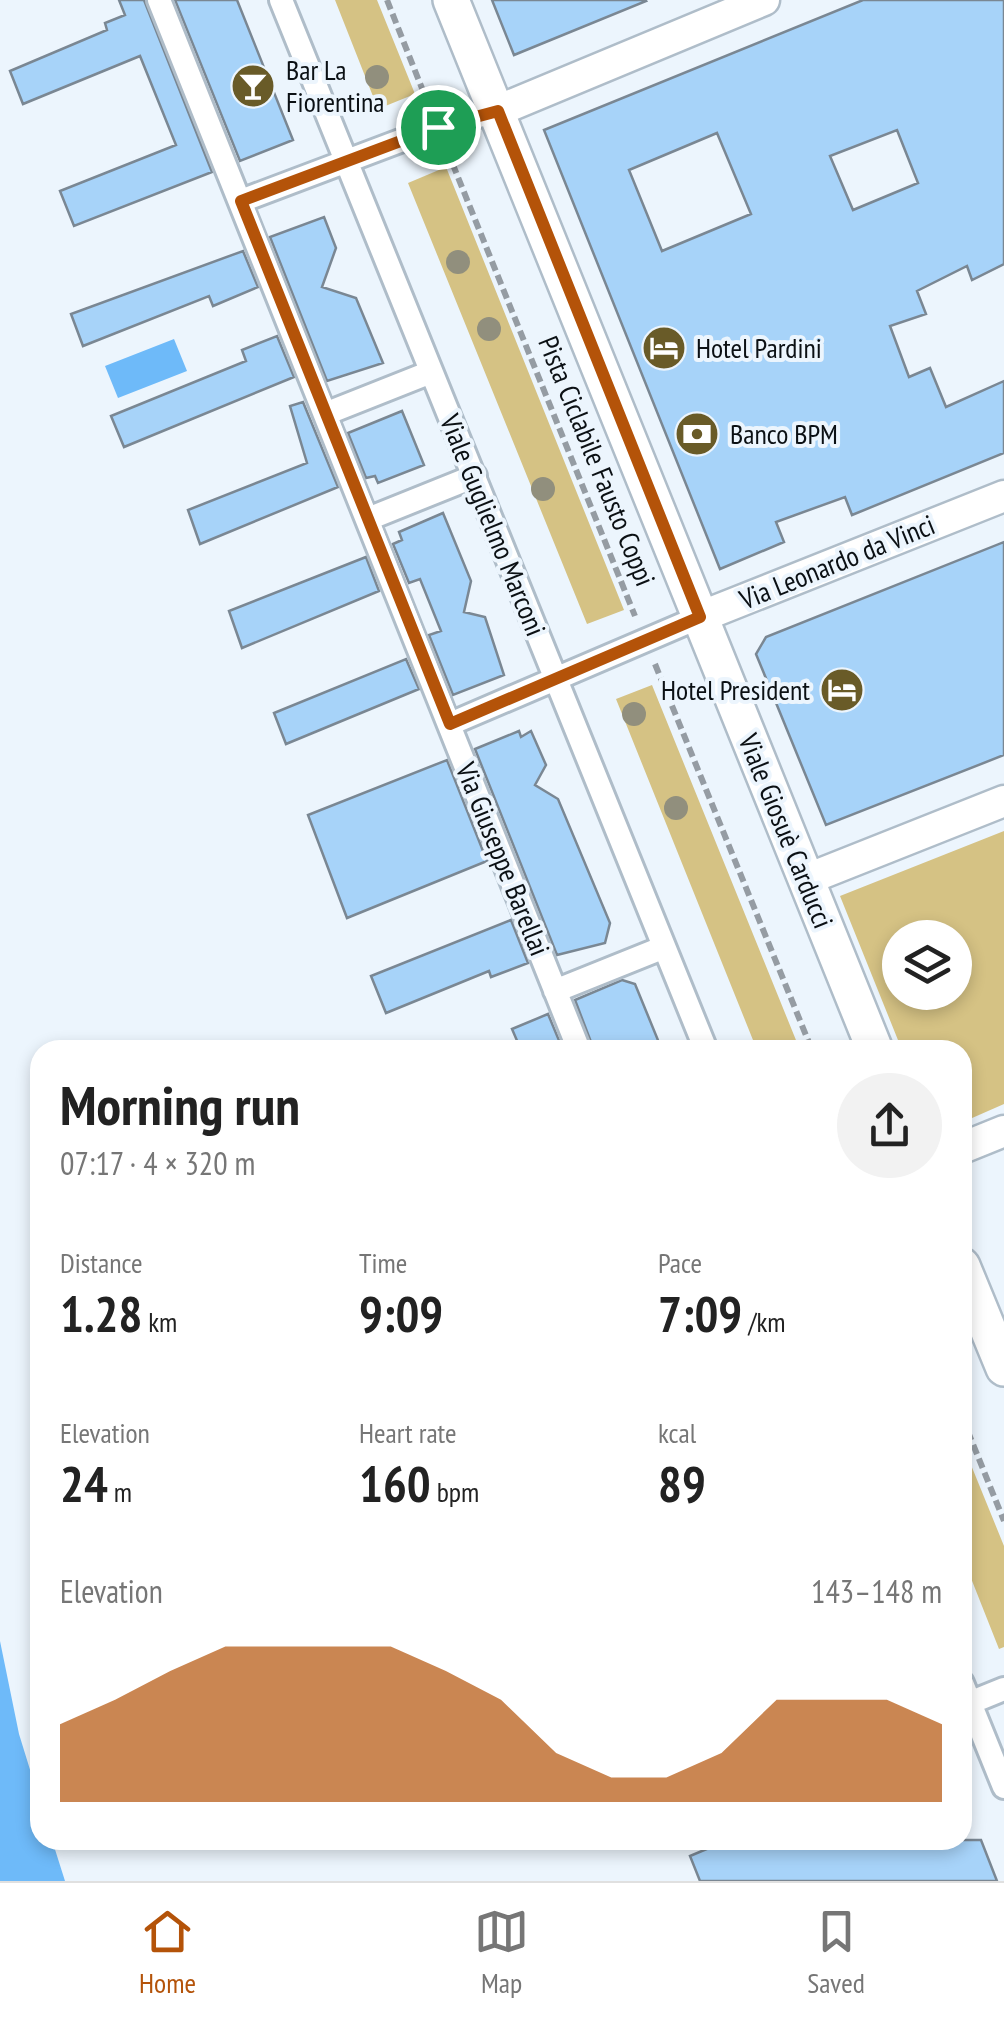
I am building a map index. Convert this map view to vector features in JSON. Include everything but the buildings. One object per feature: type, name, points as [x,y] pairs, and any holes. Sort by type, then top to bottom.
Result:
[{"type":"street","name":"Via Giuseppe Barellai","points":[[159,0],[575,1040]]},
{"type":"street","name":"Viale Guglielmo Marconi","points":[[281,0],[702,1040]]},
{"type":"street","name":"Viale Giosuè Carducci","points":[[451,0],[871,1040]]},
{"type":"street","points":[[241,201],[438,127],[498,111],[764,0]]},
{"type":"street","points":[[326,414],[431,372]]},
{"type":"street","points":[[368,519],[475,476]]},
{"type":"street","name":"Via Leonardo da Vinci","points":[[450,724],[700,617],[1004,496]]},
{"type":"street","points":[[806,880],[1004,801]]},
{"type":"street","points":[[555,991],[662,948]]},
{"type":"street","points":[[972,1144],[1004,1131]]},
{"type":"street","points":[[972,1290],[1004,1368]]},
{"type":"street","points":[[972,1696],[1004,1690]]},
{"type":"street","points":[[972,1713],[1004,1787]]},
{"type":"path","name":"Pista Ciclabile Fausto Coppi","points":[[386,0],[808,1040]]},
{"type":"path","points":[[972,1441],[1004,1521]]},
{"type":"shaded area","points":[[335,0],[377,0],[415,94],[378,109]]},
{"type":"shaded area","points":[[446,167],[624,610],[587,624],[408,183]]},
{"type":"shaded area","points":[[652,685],[796,1040],[753,1040],[616,699]]},
{"type":"shaded area","points":[[1004,831],[1004,1104],[972,1118],[972,1040],[898,1040],[886,1010],[972,1010],[972,920],[882,920],[882,1000],[840,896]]},
{"type":"shaded area","points":[[972,1467],[1004,1546],[1004,1647],[999,1649],[972,1581]]},
{"type":"water","points":[[174,339],[187,371],[118,398],[105,366]]},
{"type":"water","points":[[0,1641],[30,1770],[30,1850],[55,1850],[65,1881],[0,1881]]},
{"type":"place","name":"Bar La Fiorentina","points":[[253,86]]},
{"type":"place","name":"Hotel Pardini","points":[[664,348]]},
{"type":"place","name":"Banco BPM","points":[[697,434]]},
{"type":"place","name":"Hotel President","points":[[842,690]]},
{"type":"route","points":[[498,111],[700,617],[450,724],[241,201],[438,127],[498,111]]}]
